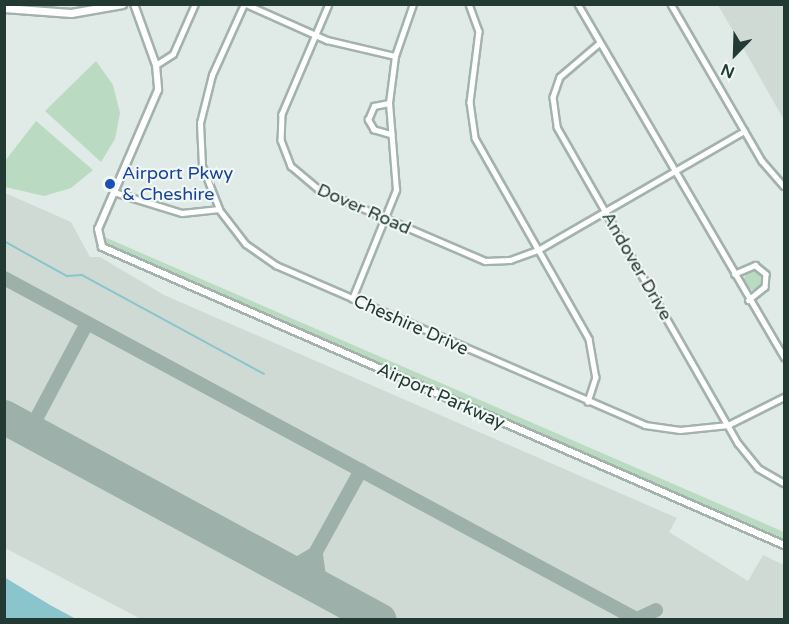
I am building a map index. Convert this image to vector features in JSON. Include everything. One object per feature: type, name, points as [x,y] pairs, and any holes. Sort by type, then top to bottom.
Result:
[{"type":"main road","points":[[4,8],[71,13],[122,4]]},
{"type":"street","points":[[134,4],[156,65],[158,90],[114,192],[182,213],[219,209],[202,166],[200,123],[206,92],[245,4],[315,35],[395,56]]},
{"type":"street","points":[[156,65],[173,54],[195,4]]},
{"type":"street","name":"Dover Road","points":[[329,4],[282,114],[284,153],[318,189],[485,261],[510,261],[538,250],[744,131]]},
{"type":"street","points":[[352,298],[386,219],[397,181],[389,103],[395,56],[413,4]]},
{"type":"street","points":[[469,4],[479,31],[470,102],[476,138],[594,351],[596,377],[588,402]]},
{"type":"street","points":[[578,4],[748,300],[784,357]]},
{"type":"street","points":[[671,4],[744,131],[784,186]]},
{"type":"street","name":"Andover Drive","points":[[600,43],[565,69],[553,107],[561,137],[728,425],[758,468],[784,483]]},
{"type":"street","points":[[389,103],[374,106],[368,120],[374,130],[392,135]]},
{"type":"street","name":"Airport Parkway","points":[[114,192],[98,229],[99,244],[784,545]]},
{"type":"street","name":"Cheshire Drive","points":[[219,209],[261,256],[588,402],[662,428],[728,425]]},
{"type":"street","points":[[734,274],[755,265],[766,273],[765,286],[748,300]]},
{"type":"street","points":[[728,425],[784,397]]},
{"type":"shaded area","points":[[718,5],[784,5],[784,120],[754,67]]},
{"type":"shaded area","points":[[5,193],[71,222],[90,257],[100,257],[164,295],[677,518],[669,532],[748,581],[763,555],[784,565],[784,619],[141,619],[5,548]]},
{"type":"green space","points":[[96,61],[113,85],[120,113],[115,139],[101,162],[45,111]]},
{"type":"green space","points":[[36,121],[93,170],[71,188],[44,196],[5,187],[5,161]]},
{"type":"green space","points":[[102,236],[784,532],[784,539],[126,254],[107,245]]},
{"type":"green space","points":[[754,270],[761,273],[764,280],[761,287],[754,290],[747,287],[744,280],[747,273]]},
{"type":"water","points":[[4,577],[50,605],[76,619],[5,619]]},
{"type":"waterway","points":[[4,241],[67,276],[82,275],[264,374]]},
{"type":"taxiway","points":[[4,278],[638,620]]},
{"type":"taxiway","points":[[45,439],[37,433],[35,421],[87,323]]},
{"type":"taxiway","points":[[302,577],[361,470]]},
{"type":"taxiway","points":[[273,562],[297,564],[314,554]]},
{"type":"taxiway","points":[[316,555],[319,577],[334,594]]},
{"type":"taxiway","points":[[637,619],[656,610]]},
{"type":"runway","points":[[4,417],[380,620]]},
{"type":"place","name":"Airport Pkwy & Cheshire","points":[[110,184]]}]
